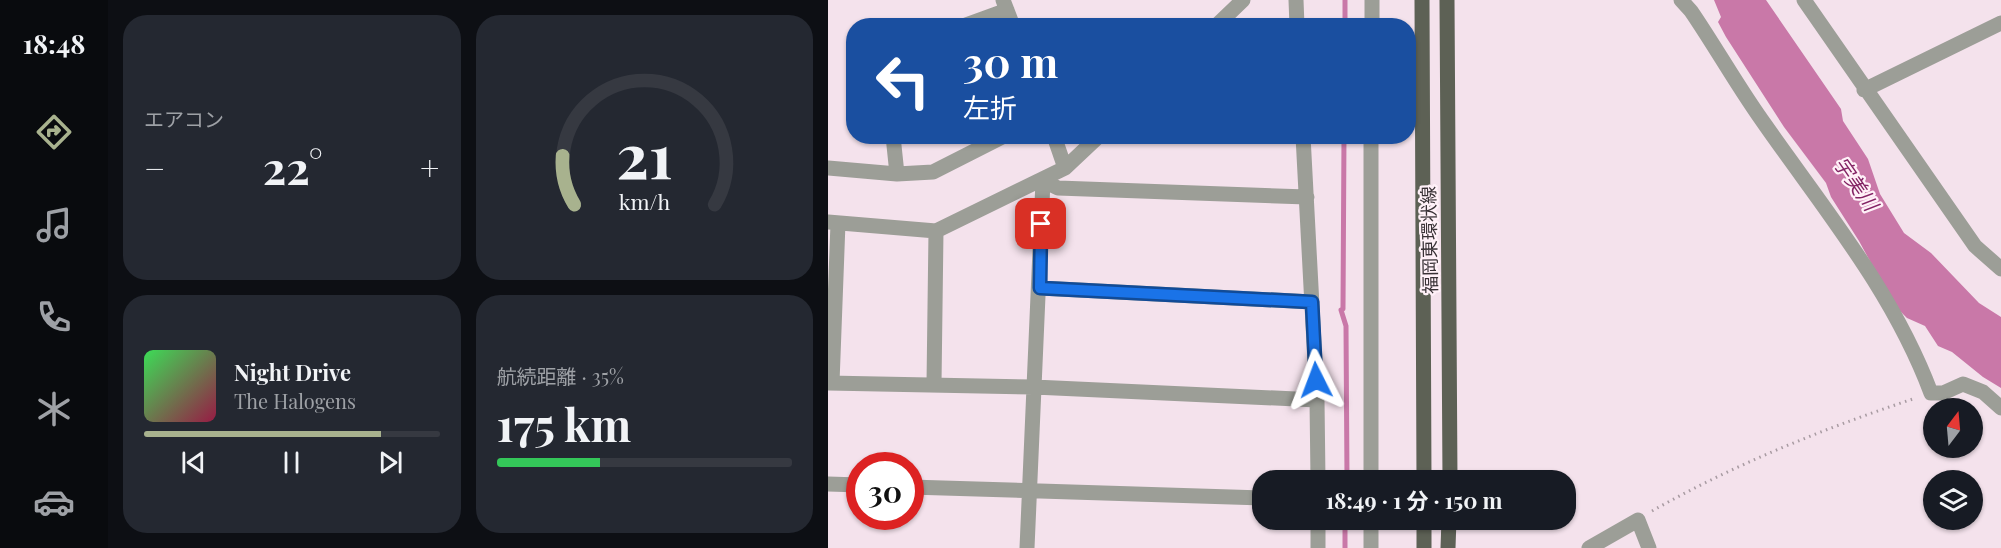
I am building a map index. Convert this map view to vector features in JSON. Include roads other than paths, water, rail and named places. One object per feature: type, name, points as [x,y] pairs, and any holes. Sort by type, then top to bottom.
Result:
[{"type":"main road","name":"福岡東環状線","points":[[1422,0],[1424,470]]},
{"type":"main road","name":"福岡東環状線","points":[[1446,0],[1450,470]]},
{"type":"main road","points":[[1424,530],[1424,548]]},
{"type":"main road","points":[[1448,548],[1449,530]]},
{"type":"street","points":[[1225,18],[1244,0]]},
{"type":"street","points":[[1296,0],[1297,18]]},
{"type":"street","points":[[1372,0],[1372,18]]},
{"type":"street","points":[[1681,0],[1703,28],[1765,125],[1821,199],[1869,270],[1899,324],[1931,393],[1943,393],[1963,384],[1983,392],[2001,408]]},
{"type":"street","points":[[1804,0],[1864,90],[1975,246],[2001,269]]},
{"type":"street","points":[[979,18],[1005,5]]},
{"type":"street","points":[[1864,90],[2001,23]]},
{"type":"street","points":[[894,144],[897,174]]},
{"type":"street","points":[[828,168],[897,174],[933,172],[988,144]]},
{"type":"street","points":[[1057,144],[1065,168]]},
{"type":"street","points":[[1090,144],[1065,168],[1043,181],[936,231],[833,222],[830,383],[1034,387],[1317,400]]},
{"type":"street","points":[[1304,144],[1317,400],[1318,470]]},
{"type":"street","points":[[1371,144],[1371,470]]},
{"type":"street","points":[[1043,181],[1058,188],[1307,197]]},
{"type":"street","points":[[1027,548],[1043,181]]},
{"type":"street","points":[[934,384],[936,231]]},
{"type":"street","points":[[1040,288],[1312,302]]},
{"type":"street","points":[[828,484],[846,485]]},
{"type":"street","points":[[924,487],[1252,498]]},
{"type":"street","points":[[1589,548],[1638,520],[1648,548]]},
{"type":"street","points":[[1318,530],[1318,548]]},
{"type":"street","points":[[1371,530],[1371,548]]},
{"type":"water","name":"宇美川","points":[[1714,0],[1766,0],[1841,109],[1843,121],[1868,159],[1880,194],[1904,233],[1931,253],[1979,303],[2001,317],[2001,388],[1952,352],[1938,346],[1925,326],[1907,318],[1894,305],[1859,241],[1831,197],[1826,183],[1784,127],[1726,37],[1718,22],[1721,17]]},
{"type":"waterway","points":[[1345,0],[1345,18]]},
{"type":"waterway","points":[[1344,144],[1343,309],[1341,310],[1346,326],[1347,470]]},
{"type":"waterway","points":[[1345,530],[1345,548]]}]
